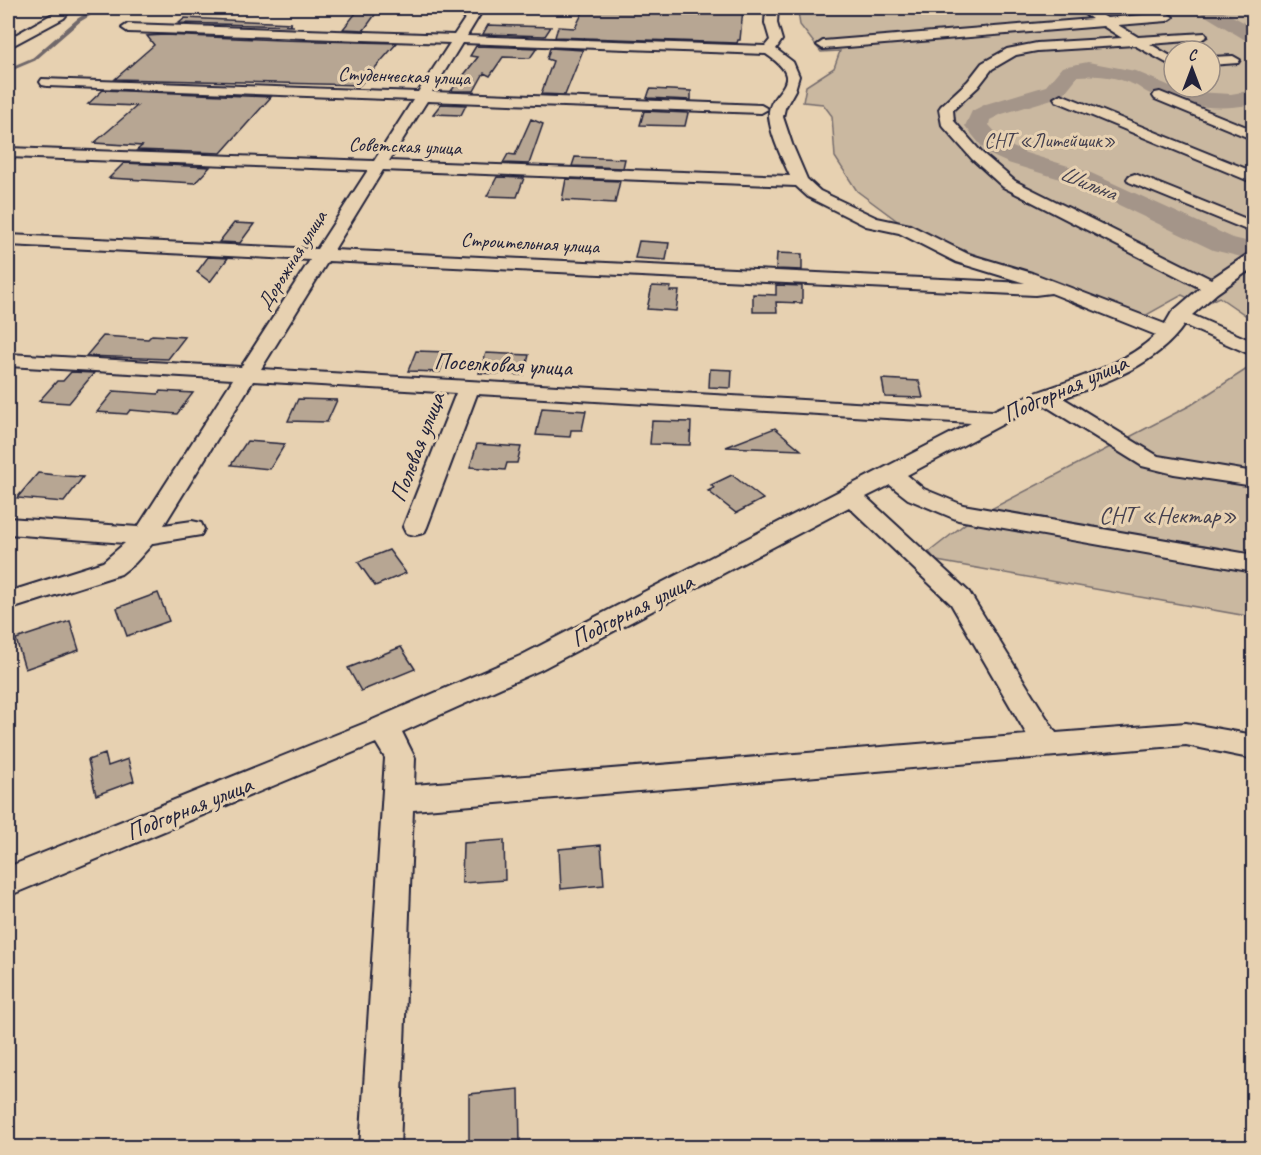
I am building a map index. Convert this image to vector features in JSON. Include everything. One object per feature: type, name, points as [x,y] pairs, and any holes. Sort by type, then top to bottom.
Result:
[{"type":"street","points":[[10,44],[60,15],[66,8]]},
{"type":"street","name":"Дорожная улица","points":[[8,601],[112,568],[126,557],[145,536],[478,8]]},
{"type":"street","points":[[769,50],[776,40],[771,23],[772,8]]},
{"type":"street","points":[[1082,8],[1162,56]]},
{"type":"street","points":[[823,45],[1167,17]]},
{"type":"street","points":[[129,28],[769,50],[792,67],[793,73],[776,110],[776,117],[784,144],[800,181],[814,194],[853,216],[904,229],[962,258],[1026,277],[1051,288],[1254,350]]},
{"type":"street","points":[[1201,36],[1037,47],[1012,51],[987,66],[973,84],[946,109],[945,116],[947,122],[977,156],[1009,184],[1219,284]]},
{"type":"street","points":[[1222,60],[1233,60]]},
{"type":"street","name":"Студенческая улица","points":[[46,82],[761,109]]},
{"type":"street","points":[[1160,96],[1254,135]]},
{"type":"street","points":[[1062,98],[1254,178]]},
{"type":"street","name":"Советская улица","points":[[8,152],[800,181]]},
{"type":"street","points":[[1135,179],[1254,228]]},
{"type":"street","name":"Строительная улица","points":[[8,240],[1051,288]]},
{"type":"street","name":"Подгорная улица","points":[[8,882],[380,729],[530,663],[1021,405],[1046,397],[1131,360],[1160,342],[1195,301],[1254,258]]},
{"type":"street","name":"Поселковая улица","points":[[8,360],[996,418]]},
{"type":"street","name":"Полевая улица","points":[[415,527],[469,387]]},
{"type":"street","points":[[1046,397],[1150,461],[1174,467],[1254,479]]},
{"type":"street","points":[[891,474],[916,495],[958,512],[1254,564]]},
{"type":"street","points":[[850,495],[960,598],[1048,746]]},
{"type":"street","points":[[8,526],[145,536],[192,529]]},
{"type":"street","points":[[380,729],[393,742],[400,758],[380,1148]]},
{"type":"street","points":[[398,799],[1186,734],[1254,747]]},
{"type":"green space","name":"СНТ «Литейщик»","points":[[808,8],[1253,8],[1253,617],[937,561],[929,552],[970,520],[1191,405],[1247,369],[1248,317],[1219,297],[1203,305],[1182,295],[1143,317],[907,228],[857,191],[835,157],[832,116],[823,104],[803,102],[806,86],[834,68],[840,51],[821,52],[800,25],[798,12]]},
{"type":"building","points":[[360,8],[370,8],[377,12],[364,30],[343,29]]},
{"type":"building","points":[[585,8],[743,9],[740,40],[737,43],[555,37],[558,27],[575,28]]},
{"type":"building","points":[[185,18],[291,23],[289,26],[179,23]]},
{"type":"building","points":[[488,25],[551,27],[545,36],[483,34]]},
{"type":"building","points":[[147,36],[397,43],[360,85],[115,79],[154,45]]},
{"type":"building","points":[[476,46],[537,48],[530,58],[503,57],[490,76],[484,73],[474,91],[451,91],[478,57],[470,56]]},
{"type":"building","points":[[550,48],[583,50],[565,95],[541,94],[553,61],[547,59]]},
{"type":"building","points":[[650,89],[691,91],[691,100],[647,98]]},
{"type":"building","points":[[103,90],[271,97],[221,153],[137,150],[142,146],[94,143],[137,106],[88,104]]},
{"type":"building","points":[[441,104],[466,105],[461,115],[433,114]]},
{"type":"building","points":[[644,111],[688,113],[685,126],[640,125]]},
{"type":"building","points":[[531,119],[543,124],[529,164],[503,163],[508,154],[515,155]]},
{"type":"building","points":[[575,157],[625,159],[623,168],[572,166]]},
{"type":"building","points":[[124,163],[210,167],[195,183],[109,178]]},
{"type":"building","points":[[497,177],[524,178],[517,197],[487,196]]},
{"type":"building","points":[[566,179],[620,181],[615,203],[562,200]]},
{"type":"building","points":[[234,223],[254,224],[240,243],[219,242]]},
{"type":"building","points":[[639,241],[669,243],[666,260],[635,258]]},
{"type":"building","points":[[777,253],[802,254],[802,270],[776,269]]},
{"type":"building","points":[[208,257],[228,258],[210,282],[197,272]]},
{"type":"building","points":[[776,285],[802,286],[802,303],[776,302],[777,312],[753,312],[753,294],[776,295]]},
{"type":"building","points":[[652,286],[671,287],[670,291],[679,291],[676,311],[647,309]]},
{"type":"building","points":[[152,335],[185,337],[168,359],[86,356],[103,336],[148,339]]},
{"type":"building","points":[[416,351],[447,352],[440,372],[408,371]]},
{"type":"building","points":[[486,353],[529,355],[524,375],[479,373]]},
{"type":"building","points":[[710,369],[732,370],[731,388],[709,387]]},
{"type":"building","points":[[71,372],[94,373],[69,403],[39,401],[57,381],[63,381]]},
{"type":"building","points":[[882,379],[919,381],[923,398],[885,397]]},
{"type":"building","points":[[114,391],[158,394],[160,391],[193,393],[177,414],[130,410],[127,414],[97,412]]},
{"type":"building","points":[[298,399],[337,400],[327,422],[288,421]]},
{"type":"building","points":[[542,408],[586,411],[582,430],[571,430],[570,437],[536,435]]},
{"type":"building","points":[[652,421],[691,422],[690,445],[650,444]]},
{"type":"building","points":[[775,428],[801,450],[726,447]]},
{"type":"building","points":[[247,441],[285,444],[270,469],[231,465]]},
{"type":"building","points":[[477,444],[521,447],[517,463],[507,463],[505,470],[470,467]]},
{"type":"building","points":[[38,473],[83,477],[64,502],[17,498]]},
{"type":"building","points":[[732,475],[763,499],[736,513],[708,491],[714,488],[711,485]]},
{"type":"building","points":[[389,550],[406,573],[375,586],[358,562]]},
{"type":"building","points":[[158,593],[169,621],[127,636],[117,608]]},
{"type":"building","points":[[70,621],[79,650],[25,669],[16,639]]},
{"type":"building","points":[[401,647],[415,669],[361,691],[348,668]]},
{"type":"building","points":[[105,754],[108,766],[128,759],[134,781],[96,795],[88,760]]},
{"type":"building","points":[[504,840],[505,880],[462,883],[463,843]]},
{"type":"building","points":[[601,845],[604,885],[561,889],[559,849]]},
{"type":"building","points":[[519,1089],[520,1146],[469,1148],[469,1094]]},
{"type":"waterway","points":[[8,70],[34,59],[79,20],[99,8]]},
{"type":"waterway","name":"Шильна","points":[[1206,8],[1254,37]]},
{"type":"waterway","name":"Шильна","points":[[1254,97],[1231,101],[1196,99],[1162,91],[1128,75],[1098,69],[1078,69],[1069,71],[1054,91],[994,109],[980,116],[977,126],[997,149],[1017,158],[1082,178],[1223,244],[1254,252]]},
{"type":"park label","name":"СНТ «Нектар»","points":[[1168,515]]}]
